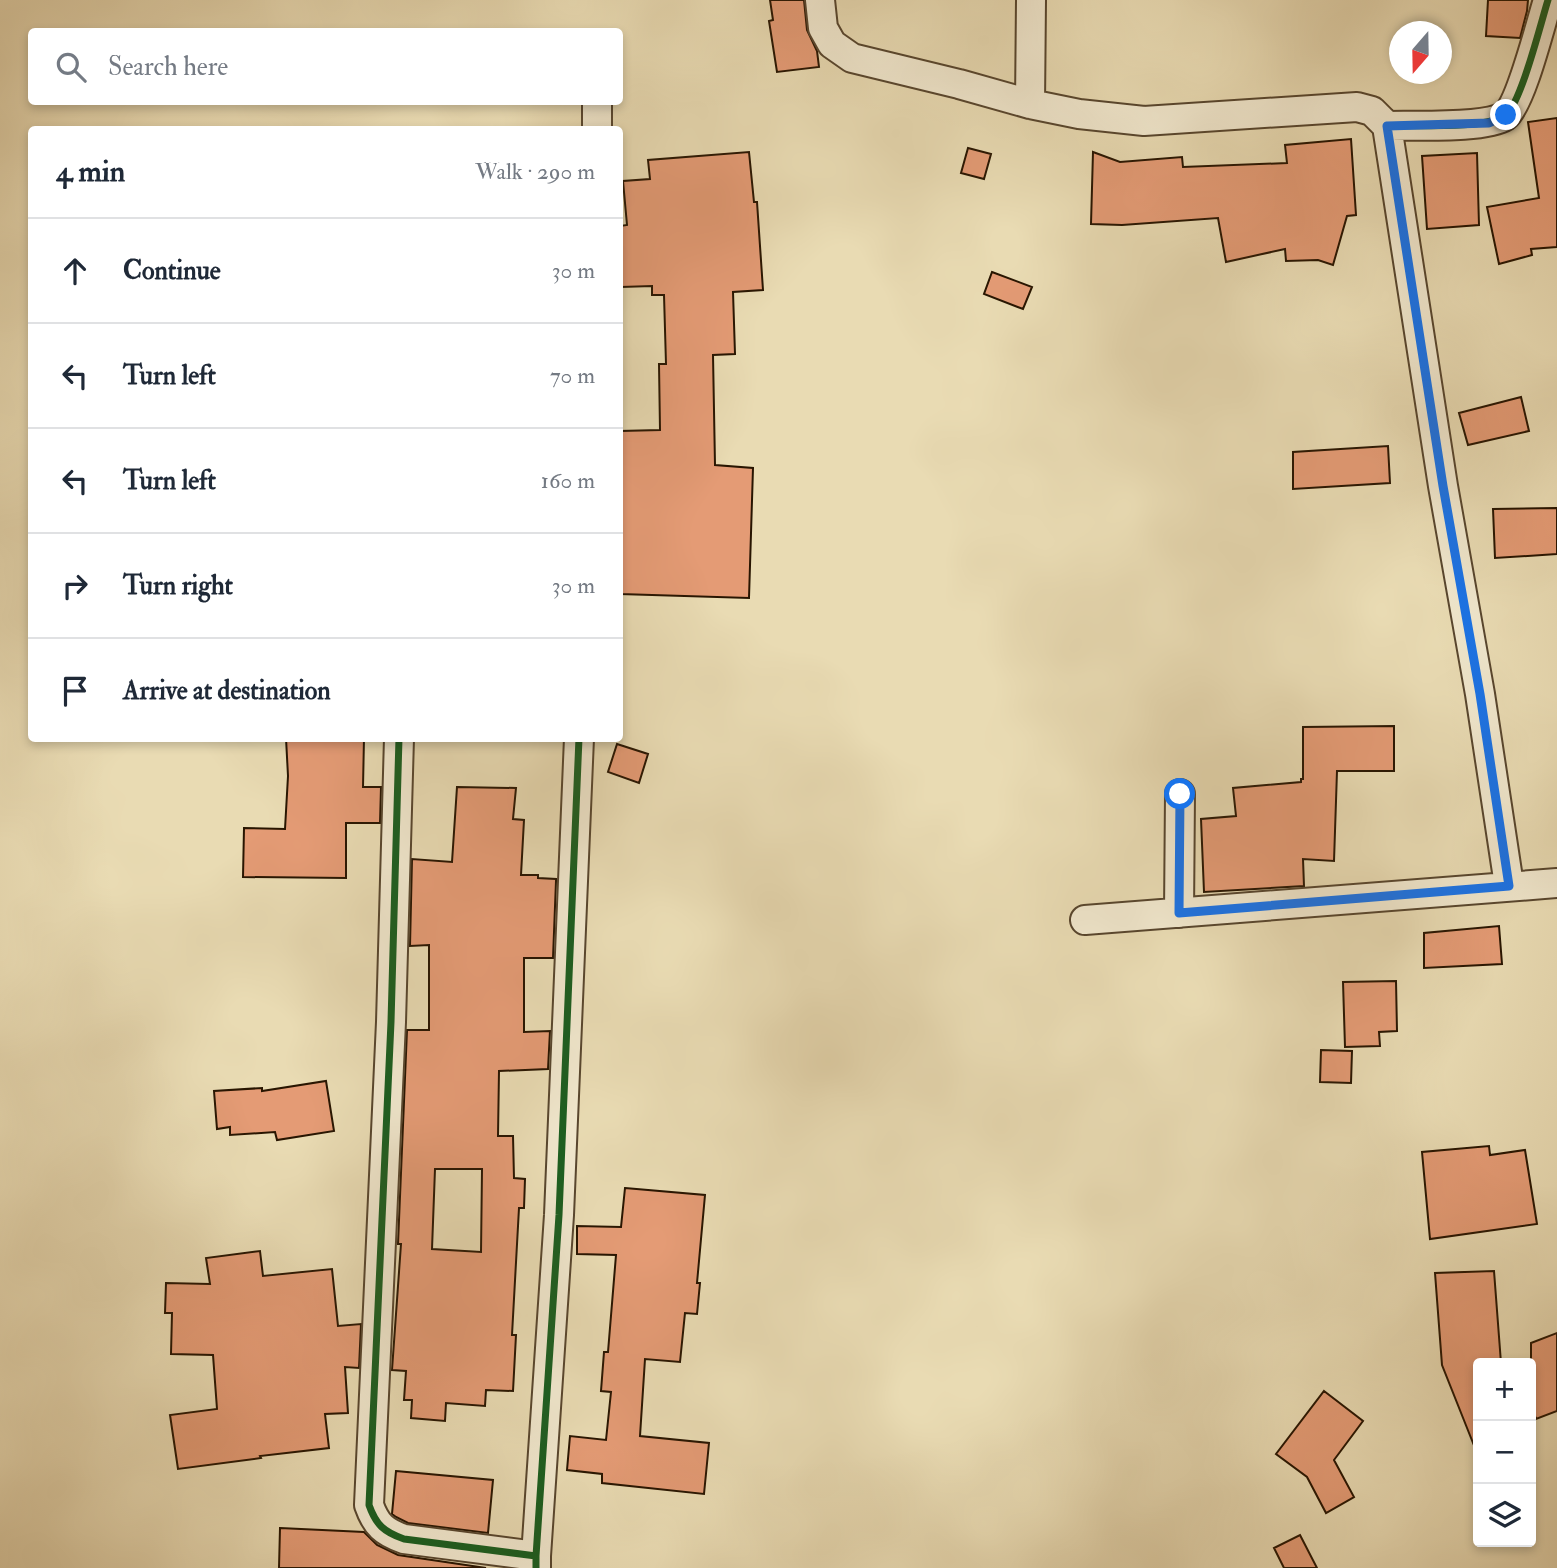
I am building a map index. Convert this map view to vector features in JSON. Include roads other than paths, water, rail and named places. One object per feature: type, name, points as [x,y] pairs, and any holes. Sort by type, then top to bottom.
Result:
[{"type":"street","points":[[820,0],[823,28],[832,44],[852,58],[1030,104],[1108,119],[1144,121],[1357,107],[1372,111],[1387,126],[1509,886]]},
{"type":"street","points":[[1030,104],[1031,0]]},
{"type":"street","points":[[1387,126],[1489,123],[1506,115],[1517,97],[1548,0]]},
{"type":"street","points":[[597,105],[597,126]]},
{"type":"street","points":[[398,742],[391,1036],[369,1505],[374,1521],[385,1532],[404,1538],[536,1562],[559,1216],[579,742]]},
{"type":"street","points":[[1179,913],[1180,794]]},
{"type":"street","points":[[1084,920],[1557,883]]}]
